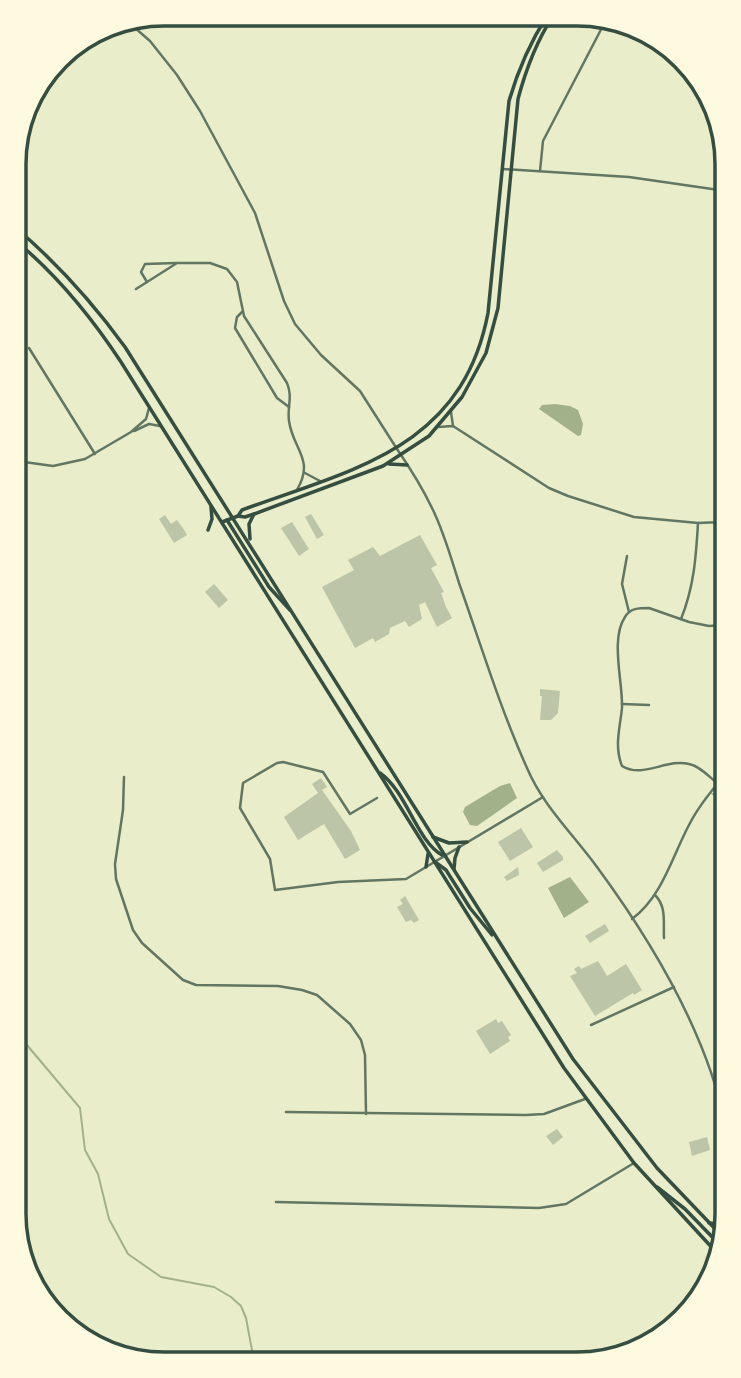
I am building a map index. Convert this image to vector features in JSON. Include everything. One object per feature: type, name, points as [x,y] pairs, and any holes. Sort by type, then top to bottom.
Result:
[{"type":"main road","points":[[235,517],[242,510],[376,461],[397,449],[424,428],[447,404],[464,379],[482,342],[488,313],[509,101],[519,68],[541,26]]},
{"type":"main road","points":[[222,522],[254,514],[383,466],[438,427],[451,411],[481,364],[494,325],[518,99],[525,71],[547,26]]},
{"type":"main road","points":[[26,237],[64,273],[110,326],[153,389],[587,1080],[657,1168],[713,1228]]},
{"type":"main road","points":[[26,251],[91,320],[148,405],[585,1099],[634,1163],[711,1246]]},
{"type":"main road","points":[[383,466],[407,465]]},
{"type":"main road","points":[[208,530],[212,519],[211,505]]},
{"type":"main road","points":[[254,514],[248,524],[248,531],[255,551]]},
{"type":"main road","points":[[227,520],[269,587],[292,612]]},
{"type":"main road","points":[[378,772],[399,795],[432,847],[444,856]]},
{"type":"main road","points":[[432,836],[449,843],[467,842]]},
{"type":"main road","points":[[454,872],[459,847]]},
{"type":"main road","points":[[426,867],[428,852]]},
{"type":"main road","points":[[434,862],[446,870],[470,908],[496,939]]},
{"type":"main road","points":[[653,1184],[685,1209],[712,1237]]},
{"type":"main road","points":[[708,1223],[714,1224]]},
{"type":"street","points":[[540,172],[543,141],[601,28]]},
{"type":"street","points":[[136,29],[150,41],[177,75],[200,111],[255,213],[284,301],[295,324],[321,355],[360,391],[424,491],[439,524],[527,768],[543,797],[595,864],[632,919],[674,987],[714,1087]]},
{"type":"street","points":[[502,169],[629,177],[715,189]]},
{"type":"street","points":[[136,289],[177,263]]},
{"type":"street","points":[[147,282],[141,272],[145,264],[177,263],[210,263],[227,269],[237,282],[242,311],[292,394],[289,407],[290,425],[303,455],[305,473],[297,490]]},
{"type":"street","points":[[242,311],[237,317],[235,328],[277,398],[289,407]]},
{"type":"street","points":[[29,348],[95,454]]},
{"type":"street","points":[[131,432],[147,418],[148,405]]},
{"type":"street","points":[[451,411],[453,426]]},
{"type":"street","points":[[26,462],[53,466],[75,463],[131,432],[151,424],[162,427]]},
{"type":"street","points":[[438,427],[453,426],[549,488],[568,496],[634,517],[715,522]]},
{"type":"street","points":[[305,473],[321,482]]},
{"type":"street","points":[[681,619],[691,596],[696,567],[698,523]]},
{"type":"street","points":[[627,556],[622,584],[629,612]]},
{"type":"street","points":[[714,781],[689,764],[627,770],[621,766],[617,747],[622,704],[619,629],[625,615],[640,608],[649,608],[681,619],[715,626]]},
{"type":"street","points":[[622,704],[649,705]]},
{"type":"street","points":[[377,798],[350,814],[323,772],[284,762],[277,763],[243,783],[240,808],[270,859],[275,890],[336,883],[401,880],[543,797]]},
{"type":"street","points":[[124,776],[123,810],[114,864],[116,879],[133,930],[142,943],[183,980],[196,985],[278,986],[317,995],[351,1024],[361,1041],[365,1055],[366,1114]]},
{"type":"street","points":[[632,919],[655,895],[688,825],[714,787]]},
{"type":"street","points":[[655,895],[662,902],[664,938]]},
{"type":"street","points":[[592,1025],[674,987]]},
{"type":"street","points":[[286,1112],[537,1115],[585,1099]]},
{"type":"street","points":[[276,1202],[561,1207],[634,1163]]},
{"type":"lane","points":[[710,793],[714,794]]},
{"type":"shaded area","points":[[555,404],[578,410],[583,424],[581,435],[578,436],[539,409],[542,405]]},
{"type":"shaded area","points":[[510,783],[517,798],[477,826],[470,825],[463,812],[465,807]]},
{"type":"shaded area","points":[[570,877],[589,902],[564,918],[548,888]]},
{"type":"building","points":[[311,514],[324,535],[317,539],[305,517]]},
{"type":"building","points":[[165,515],[171,524],[177,520],[187,535],[174,543],[159,519]]},
{"type":"building","points":[[292,522],[309,549],[299,556],[281,528]]},
{"type":"building","points":[[420,535],[437,565],[431,568],[444,592],[441,593],[452,618],[437,627],[425,602],[419,605],[422,619],[409,627],[405,621],[390,628],[389,634],[375,642],[373,638],[355,648],[322,587],[354,570],[348,560],[373,547],[380,556]]},
{"type":"building","points":[[214,584],[228,600],[219,608],[205,592]]},
{"type":"building","points":[[540,689],[560,691],[558,713],[551,720],[540,720]]},
{"type":"building","points":[[321,778],[327,787],[322,790],[351,831],[360,850],[345,859],[324,824],[298,840],[284,817],[318,793],[312,784]]},
{"type":"building","points":[[521,828],[533,847],[510,861],[498,842]]},
{"type":"building","points":[[557,850],[563,860],[543,872],[537,863]]},
{"type":"building","points":[[518,867],[519,875],[507,881],[504,877]]},
{"type":"building","points":[[405,896],[419,920],[414,923],[411,920],[406,922],[397,907],[403,904],[400,900]]},
{"type":"building","points":[[605,924],[609,931],[590,943],[585,936]]},
{"type":"building","points":[[598,961],[607,976],[626,964],[642,990],[595,1016],[570,976],[577,973],[574,969],[579,966],[581,969]]},
{"type":"building","points":[[496,1019],[498,1023],[502,1021],[511,1035],[508,1037],[510,1041],[490,1054],[476,1031]]},
{"type":"building","points":[[557,1129],[563,1137],[553,1145],[546,1136]]},
{"type":"building","points":[[707,1137],[710,1150],[692,1156],[689,1142]]},
{"type":"waterway","points":[[26,1044],[80,1108],[85,1150],[98,1174],[109,1219],[128,1254],[161,1277],[214,1287],[231,1297],[241,1306],[246,1318],[252,1352]]}]
